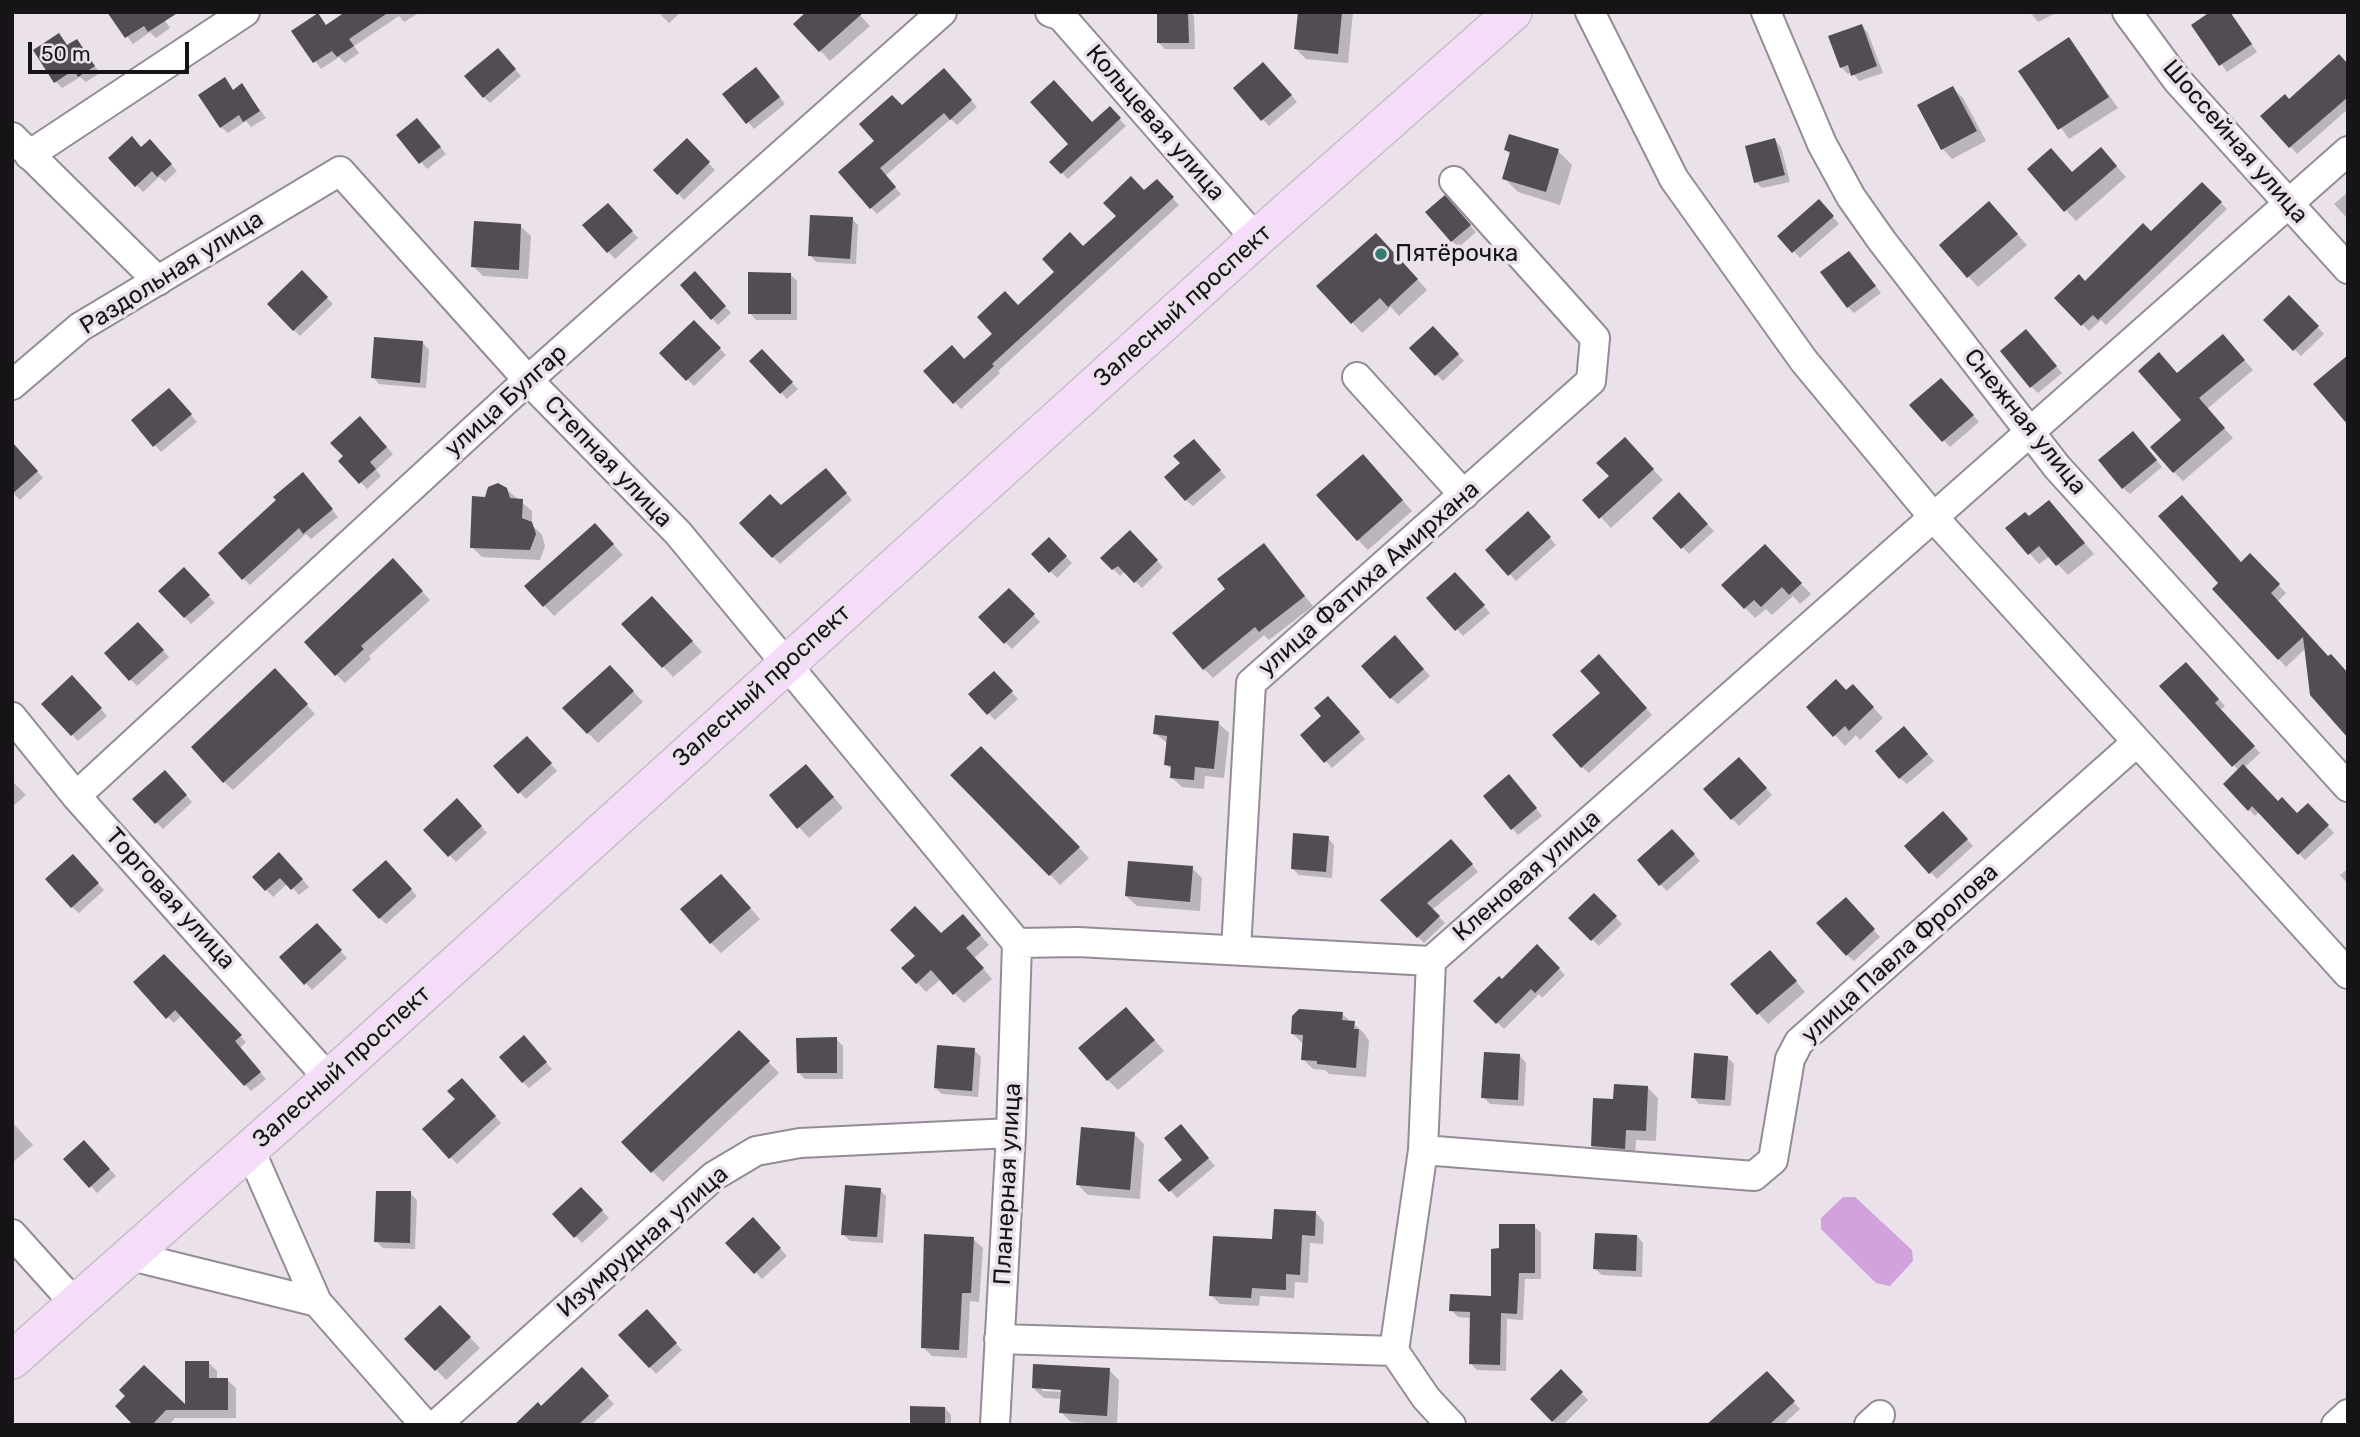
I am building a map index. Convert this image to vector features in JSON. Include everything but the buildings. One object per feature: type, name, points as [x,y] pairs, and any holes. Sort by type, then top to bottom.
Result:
[{"type":"main road","name":"Залесный проспект","points":[[12,1360],[330,1079],[1256,240],[1513,12]]},
{"type":"street","points":[[158,281],[21,146],[245,12]]},
{"type":"street","name":"улица Булгар","points":[[76,796],[528,380],[942,12]]},
{"type":"street","name":"Кольцевая улица","points":[[1050,12],[1061,16],[1256,240]]},
{"type":"street","points":[[1590,12],[1674,178],[1804,361],[1935,519],[2348,974]]},
{"type":"street","name":"Снежная улица","points":[[1766,12],[1822,144],[1851,197],[1882,241],[2057,467],[2348,787]]},
{"type":"street","name":"Шоссейная улица","points":[[2127,12],[2177,80],[2348,269]]},
{"type":"street","name":"Кленовая улица","points":[[1017,943],[1079,942],[1431,961],[1935,519],[2348,151]]},
{"type":"street","name":"Степная улица","points":[[340,171],[528,380],[678,533],[1017,943]]},
{"type":"street","name":"Раздольная улица","points":[[12,385],[80,327],[340,171]]},
{"type":"street","name":"улица Фатиха Амирхана","points":[[1236,950],[1251,683],[1591,381],[1595,338],[1454,181]]},
{"type":"street","points":[[1357,377],[1464,495]]},
{"type":"street","name":"Торговая улица","points":[[12,717],[76,796],[330,1079]]},
{"type":"street","name":"улица Павла Фролова","points":[[1423,1150],[1754,1176],[1773,1160],[1790,1059],[1799,1042],[2137,742]]},
{"type":"street","name":"Планерная улица","points":[[995,1425],[1012,1133],[1017,943]]},
{"type":"street","points":[[1431,961],[1423,1150],[1394,1352],[1426,1398],[1451,1425]]},
{"type":"street","name":"Изумрудная улица","points":[[436,1425],[714,1176],[756,1151],[800,1143],[1012,1133]]},
{"type":"street","points":[[250,1150],[317,1302],[425,1425]]},
{"type":"street","points":[[12,1234],[76,1306]]},
{"type":"street","points":[[131,1256],[317,1302]]},
{"type":"street","points":[[999,1339],[1394,1352]]},
{"type":"street","points":[[2336,1425],[2348,1414]]},
{"type":"shaded area","points":[[1843,1197],[1855,1197],[1912,1250],[1913,1261],[1890,1286],[1876,1283],[1821,1229],[1821,1218]]},
{"type":"place","name":"Пятёрочка","points":[[1381,254]]}]
